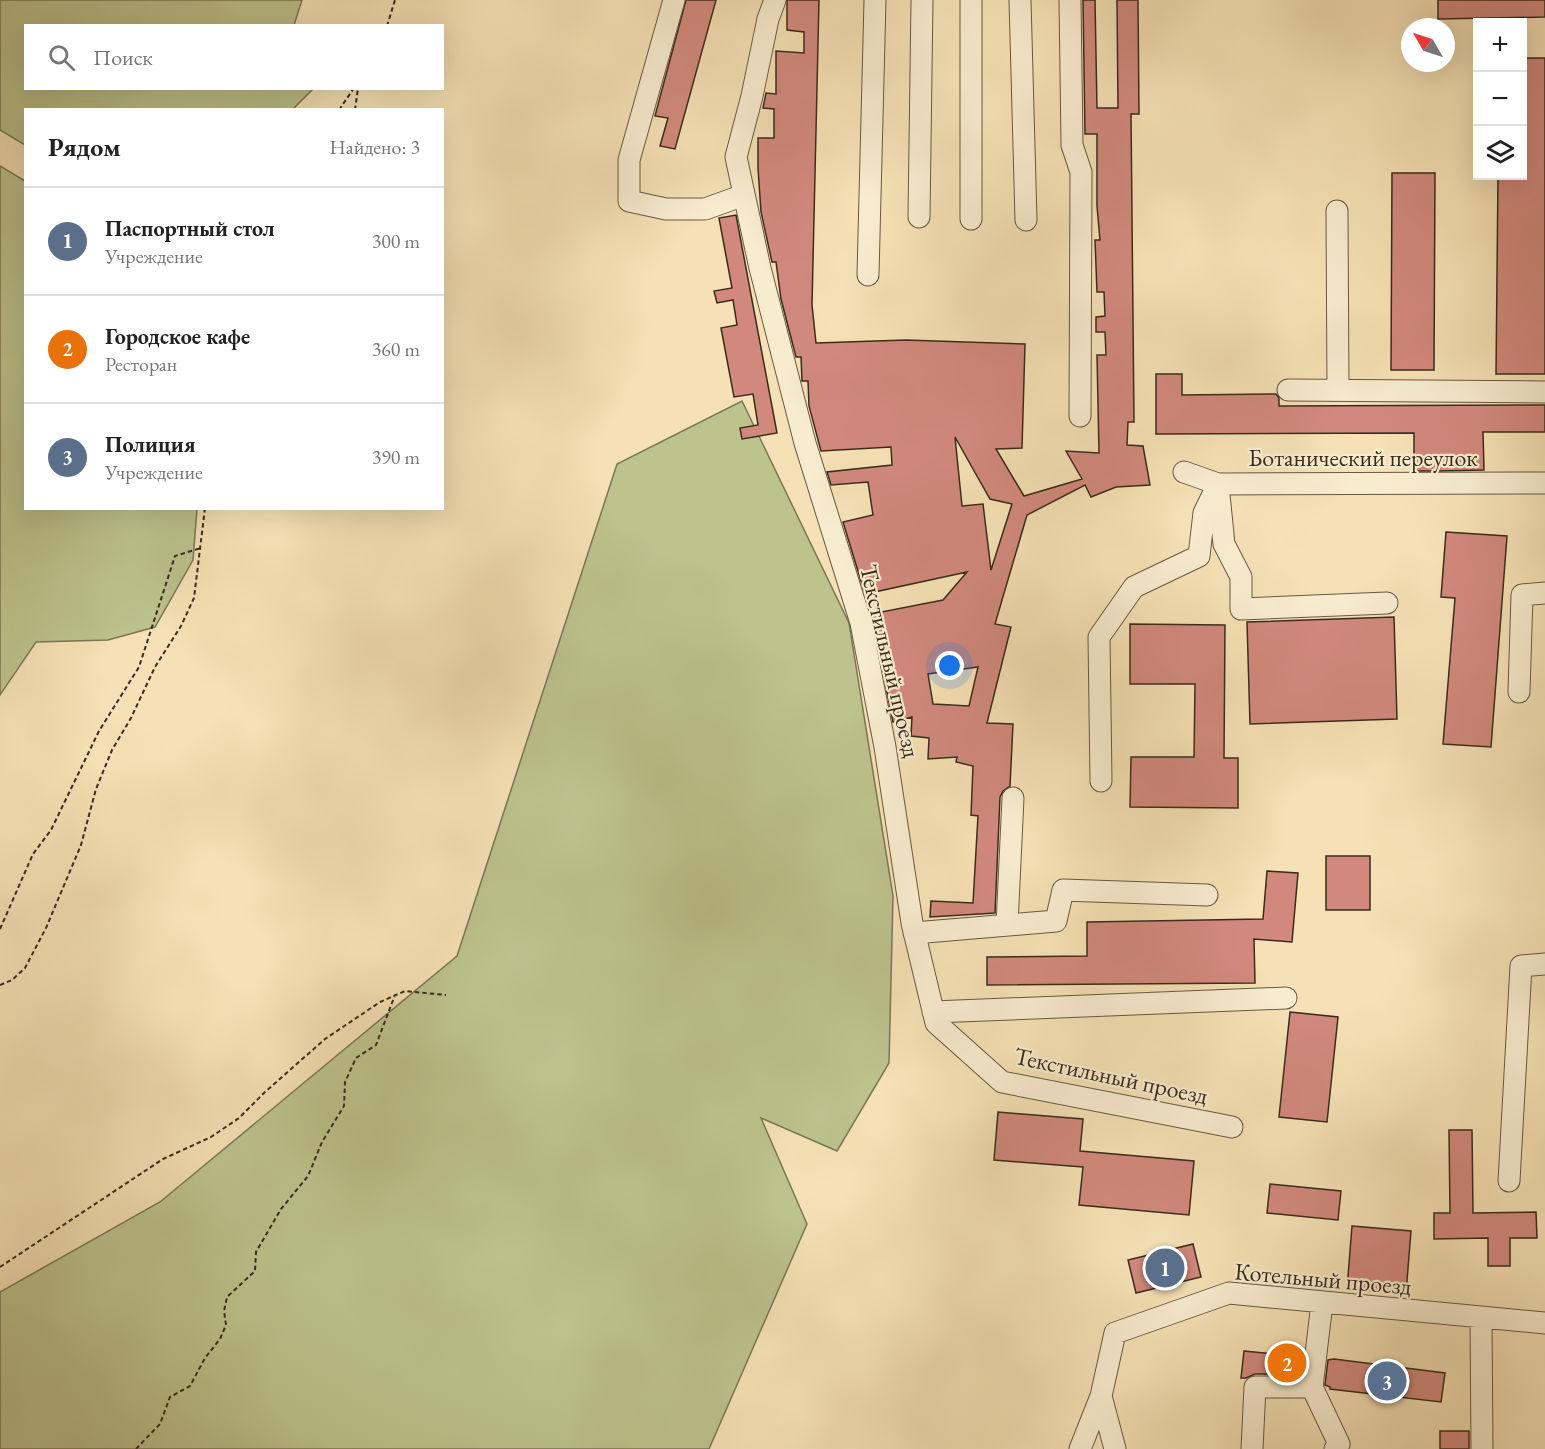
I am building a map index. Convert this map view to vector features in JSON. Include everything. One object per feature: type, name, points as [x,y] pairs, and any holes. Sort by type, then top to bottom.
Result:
[{"type":"street","points":[[674,0],[629,160],[629,201],[666,209],[705,209],[744,195]]},
{"type":"street","name":"Текстильный проезд","points":[[775,0],[768,20],[736,157],[760,268],[805,443],[861,623],[885,747],[914,933],[936,1023],[1002,1082],[1232,1126]]},
{"type":"street","points":[[868,275],[875,0]]},
{"type":"street","points":[[919,217],[922,0]]},
{"type":"street","points":[[971,219],[972,0]]},
{"type":"street","points":[[1020,0],[1026,220]]},
{"type":"street","points":[[1070,0],[1072,145],[1081,172],[1080,416]]},
{"type":"street","points":[[1337,211],[1338,390]]},
{"type":"street","points":[[1287,390],[1545,392]]},
{"type":"street","name":"Ботанический переулок","points":[[1184,472],[1218,484],[1545,483]]},
{"type":"street","points":[[1218,484],[1224,544],[1241,577],[1241,609],[1387,603]]},
{"type":"street","points":[[1101,781],[1100,637],[1134,587],[1198,556],[1204,513],[1218,484]]},
{"type":"street","points":[[1519,692],[1522,595],[1545,593]]},
{"type":"street","points":[[1007,925],[1013,798]]},
{"type":"street","points":[[914,933],[1056,921],[1063,890],[1207,895]]},
{"type":"street","points":[[1509,1181],[1521,966],[1545,964]]},
{"type":"street","points":[[933,1012],[1286,998]]},
{"type":"street","name":"Котельный проезд","points":[[1115,1449],[1101,1396],[1115,1333],[1229,1293],[1545,1323]]},
{"type":"street","points":[[1322,1303],[1312,1387],[1339,1444],[1335,1449]]},
{"type":"street","points":[[1481,1317],[1482,1449]]},
{"type":"street","points":[[1252,1449],[1255,1388],[1312,1387]]},
{"type":"street","points":[[1080,1449],[1101,1396]]},
{"type":"path","points":[[388,24],[395,0]]},
{"type":"path","points":[[341,108],[354,90]]},
{"type":"path","points":[[355,108],[356,90]]},
{"type":"path","points":[[0,985],[12,980],[25,968],[46,928],[81,845],[96,789],[112,750],[131,718],[155,667],[181,626],[194,598],[205,510]]},
{"type":"path","points":[[0,930],[33,854],[51,830],[99,731],[139,667],[175,556],[201,548]]},
{"type":"path","points":[[0,1267],[163,1160],[211,1137],[239,1118],[325,1039],[380,1002],[405,990],[446,995]]},
{"type":"path","points":[[136,1449],[160,1424],[170,1396],[190,1386],[205,1358],[220,1339],[226,1325],[224,1311],[227,1297],[255,1271],[256,1252],[280,1209],[308,1176],[322,1142],[344,1107],[345,1082],[356,1058],[376,1045],[395,995]]},
{"type":"green space","points":[[0,0],[302,0],[294,24],[24,24],[24,90],[312,90],[294,108],[24,108],[24,144],[0,130]]},
{"type":"green space","points":[[0,166],[24,180],[24,510],[197,510],[193,560],[155,627],[108,640],[36,642],[0,695]]},
{"type":"green space","points":[[742,401],[849,623],[893,896],[889,1063],[837,1151],[761,1118],[807,1224],[709,1449],[0,1449],[0,1292],[160,1202],[457,956],[617,464]]},
{"type":"building","points":[[686,0],[716,0],[675,149],[660,146],[668,118],[655,116]]},
{"type":"building","points":[[787,0],[819,0],[812,305],[816,343],[906,340],[1025,344],[1022,448],[996,449],[1024,496],[1082,479],[1066,451],[1099,453],[1097,355],[1106,355],[1105,332],[1096,332],[1096,317],[1105,316],[1104,292],[1097,292],[1095,240],[1100,240],[1097,206],[1097,134],[1085,134],[1083,0],[1095,0],[1097,108],[1118,108],[1117,0],[1138,0],[1139,114],[1131,114],[1134,422],[1128,422],[1127,445],[1143,446],[1150,485],[1116,487],[1091,497],[1085,485],[1027,515],[995,624],[1011,627],[987,723],[1013,724],[1010,786],[1003,791],[1000,797],[995,913],[930,917],[931,901],[973,903],[978,816],[971,815],[973,766],[956,762],[957,757],[928,759],[929,738],[911,736],[912,717],[893,722],[871,614],[943,600],[967,572],[865,594],[843,522],[873,515],[868,482],[831,485],[827,472],[892,465],[891,447],[821,451],[809,406],[808,381],[802,381],[801,357],[796,357],[781,299],[776,262],[772,262],[761,212],[758,138],[774,138],[774,109],[763,108],[766,93],[776,94],[776,51],[804,53],[804,32],[787,30]],"holes":[[[955,437],[990,499],[1012,504],[991,570],[983,504],[962,506]],[[978,667],[969,706],[933,704],[928,674]]]},
{"type":"building","points":[[1438,0],[1545,0],[1545,17],[1438,18]]},
{"type":"building","points":[[1527,58],[1545,58],[1545,374],[1496,374],[1498,180],[1527,180]]},
{"type":"building","points":[[1392,173],[1435,173],[1434,370],[1391,370]]},
{"type":"building","points":[[736,215],[777,433],[742,439],[740,428],[758,425],[753,394],[734,397],[721,328],[737,325],[733,300],[717,303],[714,291],[732,288],[719,218]]},
{"type":"building","points":[[1156,374],[1182,374],[1182,395],[1276,394],[1279,398],[1279,406],[1545,405],[1545,432],[1483,432],[1484,470],[1439,471],[1414,471],[1414,433],[1156,434]]},
{"type":"building","points":[[1446,532],[1507,536],[1491,747],[1443,744],[1455,598],[1441,597]]},
{"type":"building","points":[[1394,617],[1397,719],[1250,724],[1247,622]]},
{"type":"building","points":[[1130,624],[1225,625],[1224,758],[1238,758],[1238,808],[1130,807],[1131,757],[1194,757],[1195,684],[1130,684]]},
{"type":"building","points":[[1326,856],[1370,856],[1370,910],[1326,910]]},
{"type":"building","points":[[1267,871],[1298,873],[1292,942],[1254,939],[1255,983],[987,985],[987,957],[1087,956],[1087,922],[1263,919]]},
{"type":"building","points":[[1290,1012],[1338,1017],[1327,1122],[1279,1117]]},
{"type":"building","points":[[998,1112],[1083,1119],[1080,1151],[1194,1161],[1189,1215],[1079,1205],[1083,1167],[994,1160]]},
{"type":"building","points":[[1449,1130],[1472,1130],[1473,1213],[1536,1212],[1537,1238],[1510,1238],[1510,1266],[1488,1266],[1488,1238],[1434,1239],[1434,1213],[1450,1213]]},
{"type":"building","points":[[1270,1184],[1341,1191],[1338,1220],[1267,1213]]},
{"type":"building","points":[[1352,1226],[1411,1231],[1406,1293],[1347,1289]]},
{"type":"building","points":[[1193,1244],[1201,1277],[1136,1293],[1128,1260]]},
{"type":"building","points":[[1244,1351],[1303,1357],[1301,1374],[1255,1374],[1241,1378]]},
{"type":"building","points":[[1328,1360],[1445,1373],[1441,1402],[1330,1389],[1325,1385]]},
{"type":"building","points":[[1440,1431],[1469,1431],[1469,1449],[1440,1449]]},
{"type":"place","name":"Паспортный стол","points":[[1165,1268]]},
{"type":"place","name":"Городское кафе","points":[[1287,1363]]},
{"type":"place","name":"Полиция","points":[[1387,1381]]}]
